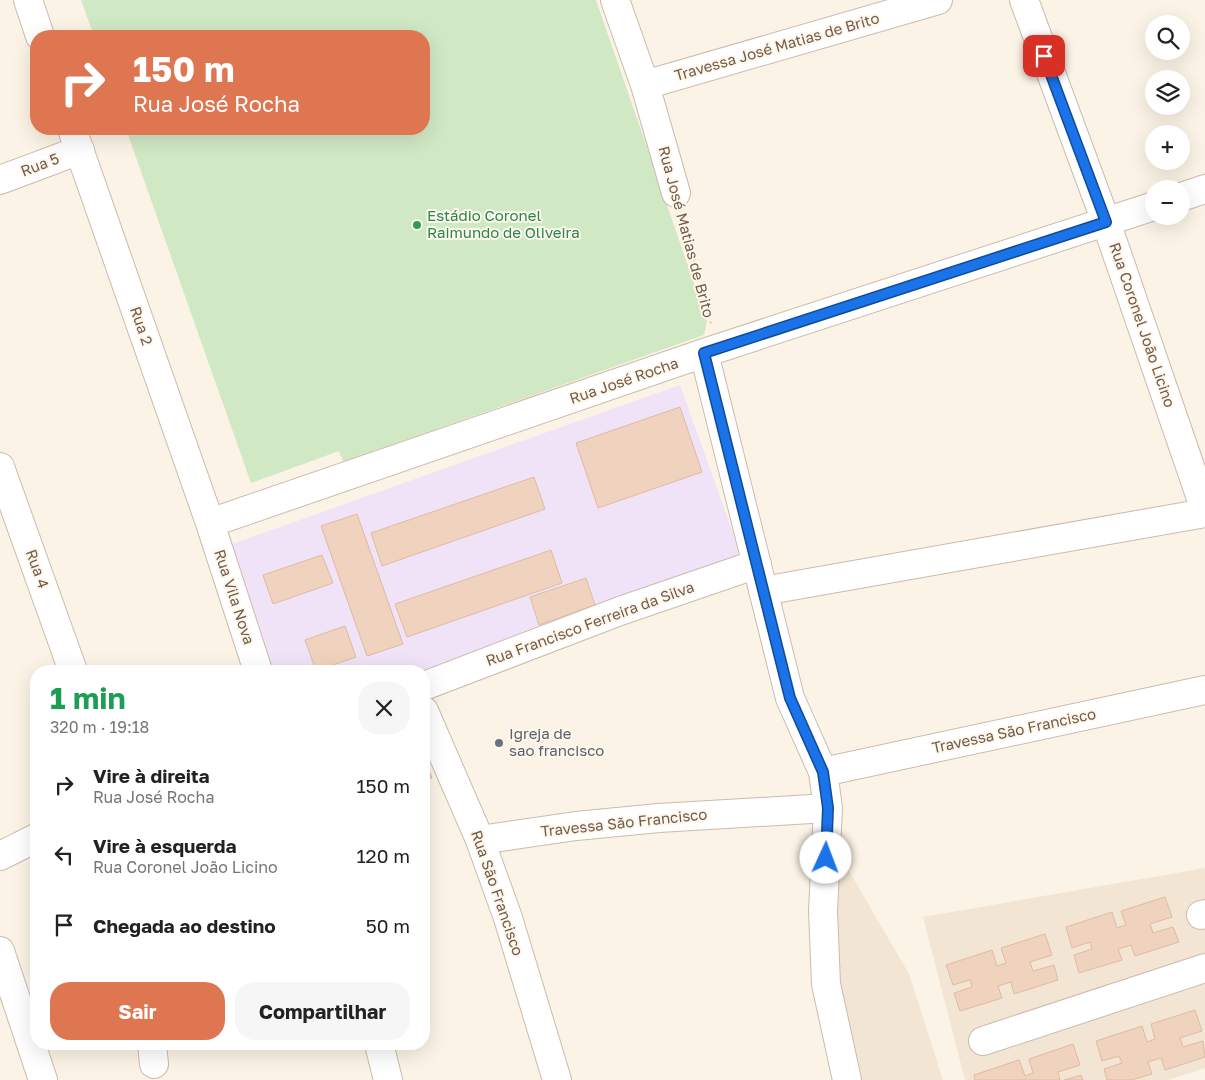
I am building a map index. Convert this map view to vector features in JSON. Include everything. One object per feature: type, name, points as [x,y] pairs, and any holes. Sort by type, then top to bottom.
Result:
[{"type":"street","points":[[28,0],[38,30]]},
{"type":"street","name":"Rua José Matias de Brito","points":[[615,0],[645,85],[676,194]]},
{"type":"street","name":"Travessa José Matias de Brito","points":[[645,85],[938,0]]},
{"type":"street","name":"Rua Coronel João Licino","points":[[1024,0],[1106,222],[1205,512]]},
{"type":"street","name":"Rua 5","points":[[0,180],[76,139]]},
{"type":"street","name":"Rua 2","points":[[76,139],[210,523]]},
{"type":"street","points":[[1190,194],[1205,189]]},
{"type":"street","name":"Rua José Rocha","points":[[210,523],[704,353],[1145,209]]},
{"type":"street","points":[[704,353],[790,698],[823,772],[828,808],[824,911],[826,984],[847,1080]]},
{"type":"street","name":"Rua 4","points":[[0,467],[71,665]]},
{"type":"street","points":[[763,591],[1205,512]]},
{"type":"street","name":"Rua Vila Nova","points":[[210,523],[256,665]]},
{"type":"street","name":"Rua Francisco Ferreira da Silva","points":[[430,684],[620,612],[757,564]]},
{"type":"street","name":"Travessa São Francisco","points":[[823,772],[1205,690]]},
{"type":"street","name":"Rua São Francisco","points":[[430,725],[480,840],[508,918],[557,1080]]},
{"type":"street","name":"Travessa São Francisco","points":[[480,840],[576,826],[659,818],[828,808]]},
{"type":"street","points":[[0,856],[30,841]]},
{"type":"street","points":[[0,951],[30,1041]]},
{"type":"street","points":[[983,1041],[1205,968]]},
{"type":"street","points":[[33,1050],[43,1080]]},
{"type":"street","points":[[380,1050],[388,1080]]},
{"type":"path","name":"Rua José Matias de Brito","points":[[676,194],[710,314],[710,334],[704,353]]},
{"type":"shaded area","points":[[680,385],[748,575],[430,688],[430,665],[263,665],[221,548]]},
{"type":"shaded area","points":[[835,847],[909,974],[943,1080],[851,1080],[826,933]]},
{"type":"shaded area","points":[[1205,868],[1205,1068],[1168,1080],[965,1080],[923,917]]},
{"type":"green space","name":"Estádio Coronel Raimundo de Oliveira","points":[[81,0],[596,0],[707,321],[704,335],[343,462],[339,451],[251,483],[128,135],[430,135],[430,30],[92,30]]},
{"type":"building","points":[[680,407],[702,472],[598,508],[576,443]]},
{"type":"building","points":[[534,477],[545,509],[382,566],[371,533]]},
{"type":"building","points":[[357,514],[403,644],[367,656],[321,526]]},
{"type":"building","points":[[551,550],[562,583],[407,637],[395,604]]},
{"type":"building","points":[[322,555],[333,583],[273,604],[263,575]]},
{"type":"building","points":[[586,578],[595,605],[539,625],[530,597]]},
{"type":"building","points":[[345,626],[356,657],[333,665],[314,665],[305,640]]},
{"type":"building","points":[[1165,897],[1172,917],[1150,924],[1153,933],[1173,927],[1179,942],[1135,956],[1131,945],[1118,949],[1122,960],[1079,973],[1074,955],[1092,949],[1090,942],[1072,948],[1066,927],[1112,912],[1117,928],[1126,925],[1121,911]]},
{"type":"building","points":[[1045,934],[1052,955],[1030,962],[1033,971],[1054,965],[1058,980],[1014,994],[1011,982],[998,986],[1002,998],[960,1011],[954,993],[972,987],[970,980],[953,985],[946,965],[992,950],[997,966],[1006,963],[1001,948]]},
{"type":"building","points":[[1195,1010],[1202,1031],[1180,1038],[1183,1047],[1203,1041],[1205,1057],[1165,1070],[1161,1058],[1148,1062],[1152,1074],[1131,1080],[1107,1080],[1104,1069],[1122,1063],[1119,1056],[1102,1061],[1096,1041],[1142,1026],[1147,1042],[1155,1039],[1151,1024]]},
{"type":"building","points":[[1073,1044],[1080,1065],[1058,1072],[1060,1080],[975,1080],[974,1075],[1019,1060],[1025,1076],[1033,1073],[1029,1059]]},
{"type":"building","points":[[1081,1075],[1083,1080],[1064,1080]]},
{"type":"place","name":"Estádio Coronel Raimundo de Oliveira","points":[[417,225]]},
{"type":"place","name":"Igreja de sao francisco","points":[[499,743]]},
{"type":"route","points":[[826,858],[828,808],[823,772],[790,698],[704,353],[1106,222],[1044,56]]}]
